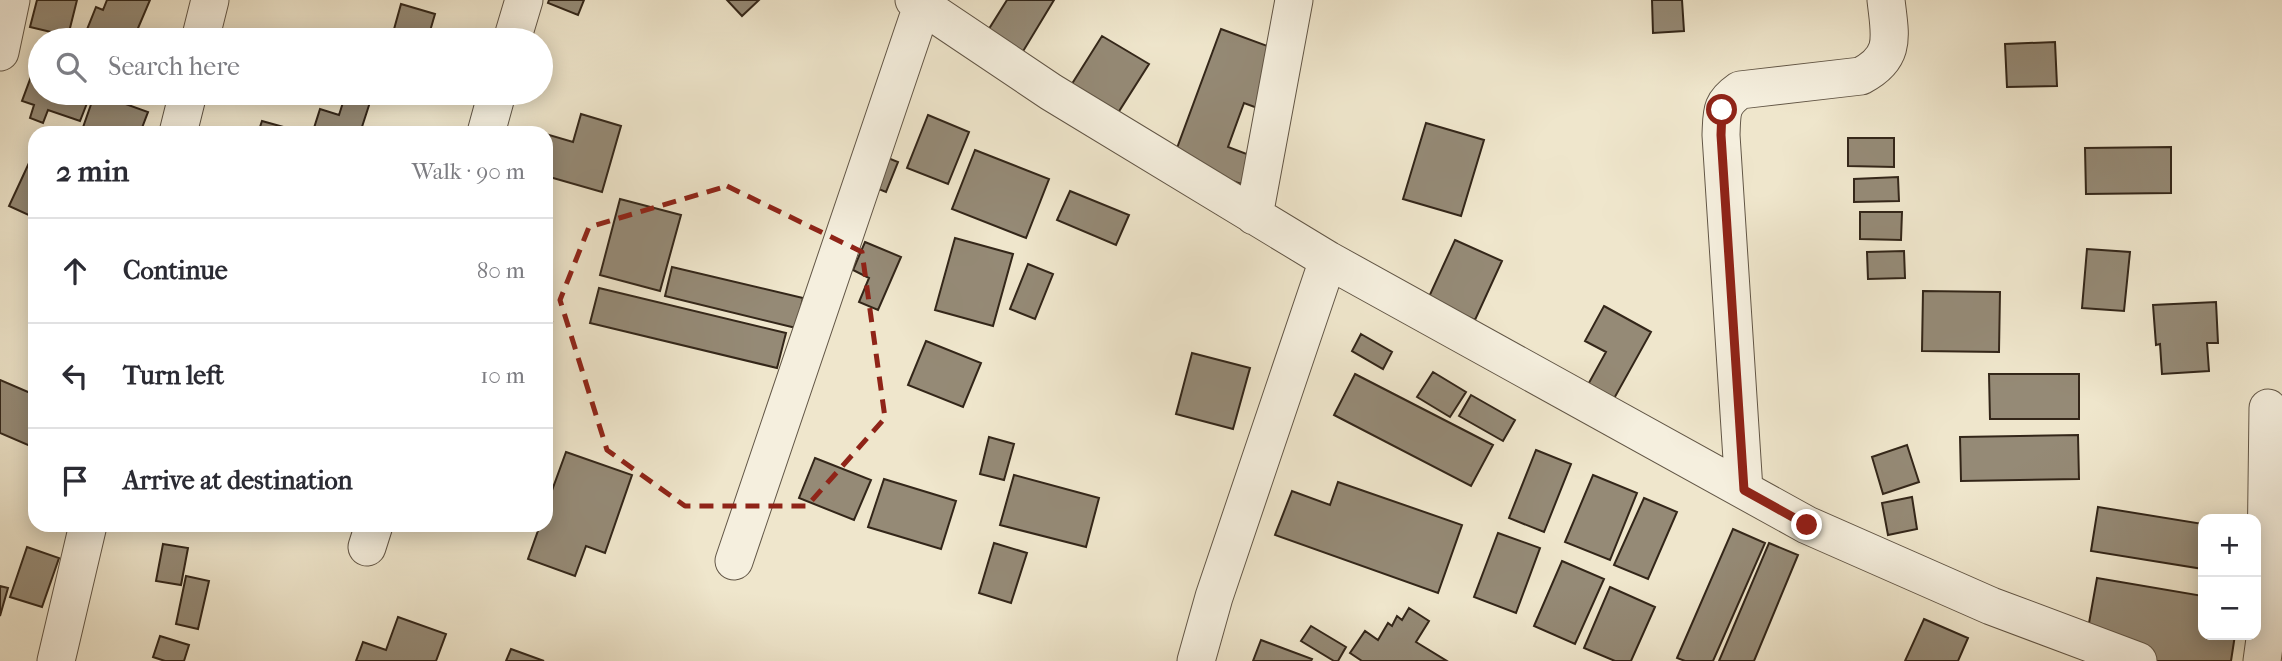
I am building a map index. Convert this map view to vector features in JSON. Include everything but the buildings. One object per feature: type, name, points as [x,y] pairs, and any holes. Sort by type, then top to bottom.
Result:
[{"type":"street","points":[[0,52],[11,0]]},
{"type":"street","points":[[203,28],[210,0]]},
{"type":"street","points":[[516,28],[524,0]]},
{"type":"street","points":[[1254,216],[1294,0]]},
{"type":"street","points":[[1744,490],[1721,135],[1722,110],[1728,98],[1740,90],[1854,77],[1873,69],[1883,61],[1888,48],[1885,0]]},
{"type":"street","points":[[734,561],[918,3],[1051,92],[1328,260],[1807,525],[1991,606],[2138,661]]},
{"type":"street","points":[[180,126],[185,105]]},
{"type":"street","points":[[488,126],[494,105]]},
{"type":"street","points":[[1196,661],[1214,597],[1328,260]]},
{"type":"street","points":[[2262,661],[2265,639],[2268,408]]},
{"type":"street","points":[[56,661],[86,532]]},
{"type":"highlighted area","points":[[727,186],[862,252],[885,418],[807,506],[685,506],[607,450],[560,300],[589,227]]},
{"type":"route","points":[[1722,110],[1721,135],[1744,490],[1807,525]]}]
